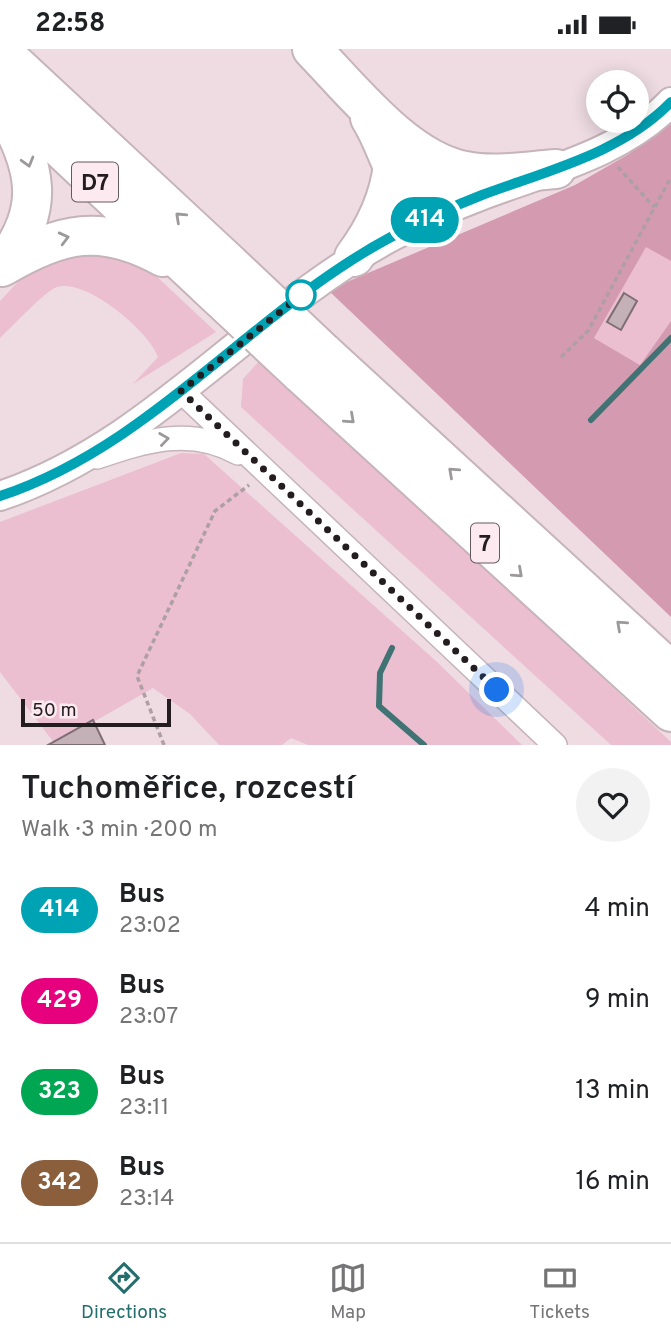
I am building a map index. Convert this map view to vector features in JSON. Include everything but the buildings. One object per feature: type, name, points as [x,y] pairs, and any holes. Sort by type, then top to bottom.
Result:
[{"type":"highway","points":[[312,49],[391,129],[408,159],[443,182],[441,212]]},
{"type":"highway","name":"7","points":[[0,50],[209,274],[671,671]]},
{"type":"highway","name":"D7","points":[[0,92],[209,274]]},
{"type":"highway","points":[[0,100],[22,142],[34,186],[27,227],[1,267]]},
{"type":"highway","points":[[408,159],[483,173],[556,169]]},
{"type":"highway","points":[[354,257],[384,207],[390,189],[408,159]]},
{"type":"highway","points":[[1,267],[54,240],[72,235],[93,235],[131,242],[209,274]]},
{"type":"highway","name":"7","points":[[311,363],[671,712]]},
{"type":"street","points":[[75,465],[181,391],[266,322],[354,257],[441,212],[603,149],[660,114],[671,102]]},
{"type":"street","points":[[181,391],[555,745]]},
{"type":"street","points":[[0,496],[75,465],[140,443],[179,437],[210,440],[263,468]]},
{"type":"path","points":[[603,149],[654,207]]},
{"type":"path","points":[[561,358],[589,331],[671,177]]},
{"type":"path","points":[[164,745],[137,676],[215,511],[263,468]]},
{"type":"shaded area","points":[[671,117],[671,261],[646,247],[594,338],[640,365],[671,321],[671,617],[328,290],[575,185],[629,154]]},
{"type":"shaded area","points":[[646,246],[671,261],[671,321],[640,365],[594,338]]},
{"type":"shaded area","points":[[78,249],[139,260],[216,332],[133,384],[158,357],[152,346],[130,321],[115,309],[84,290],[69,286],[52,290],[0,338],[0,301],[41,257]]},
{"type":"shaded area","points":[[261,359],[671,742],[671,745],[611,745],[241,407],[243,379]]},
{"type":"shaded area","points":[[181,453],[204,454],[436,661],[522,745],[308,745],[291,738],[282,745],[219,745],[190,714],[153,688],[55,744],[0,672],[0,522]]},
{"type":"waterway","points":[[591,420],[671,338]]},
{"type":"waterway","points":[[392,648],[380,673],[379,706],[424,745]]},
{"type":"bus line","name":"414","points":[[0,496],[75,465],[126,432],[324,277],[354,257],[441,212],[603,149],[660,114],[671,102]]},
{"type":"route","points":[[301,295],[305,292],[181,391],[497,690]]}]
